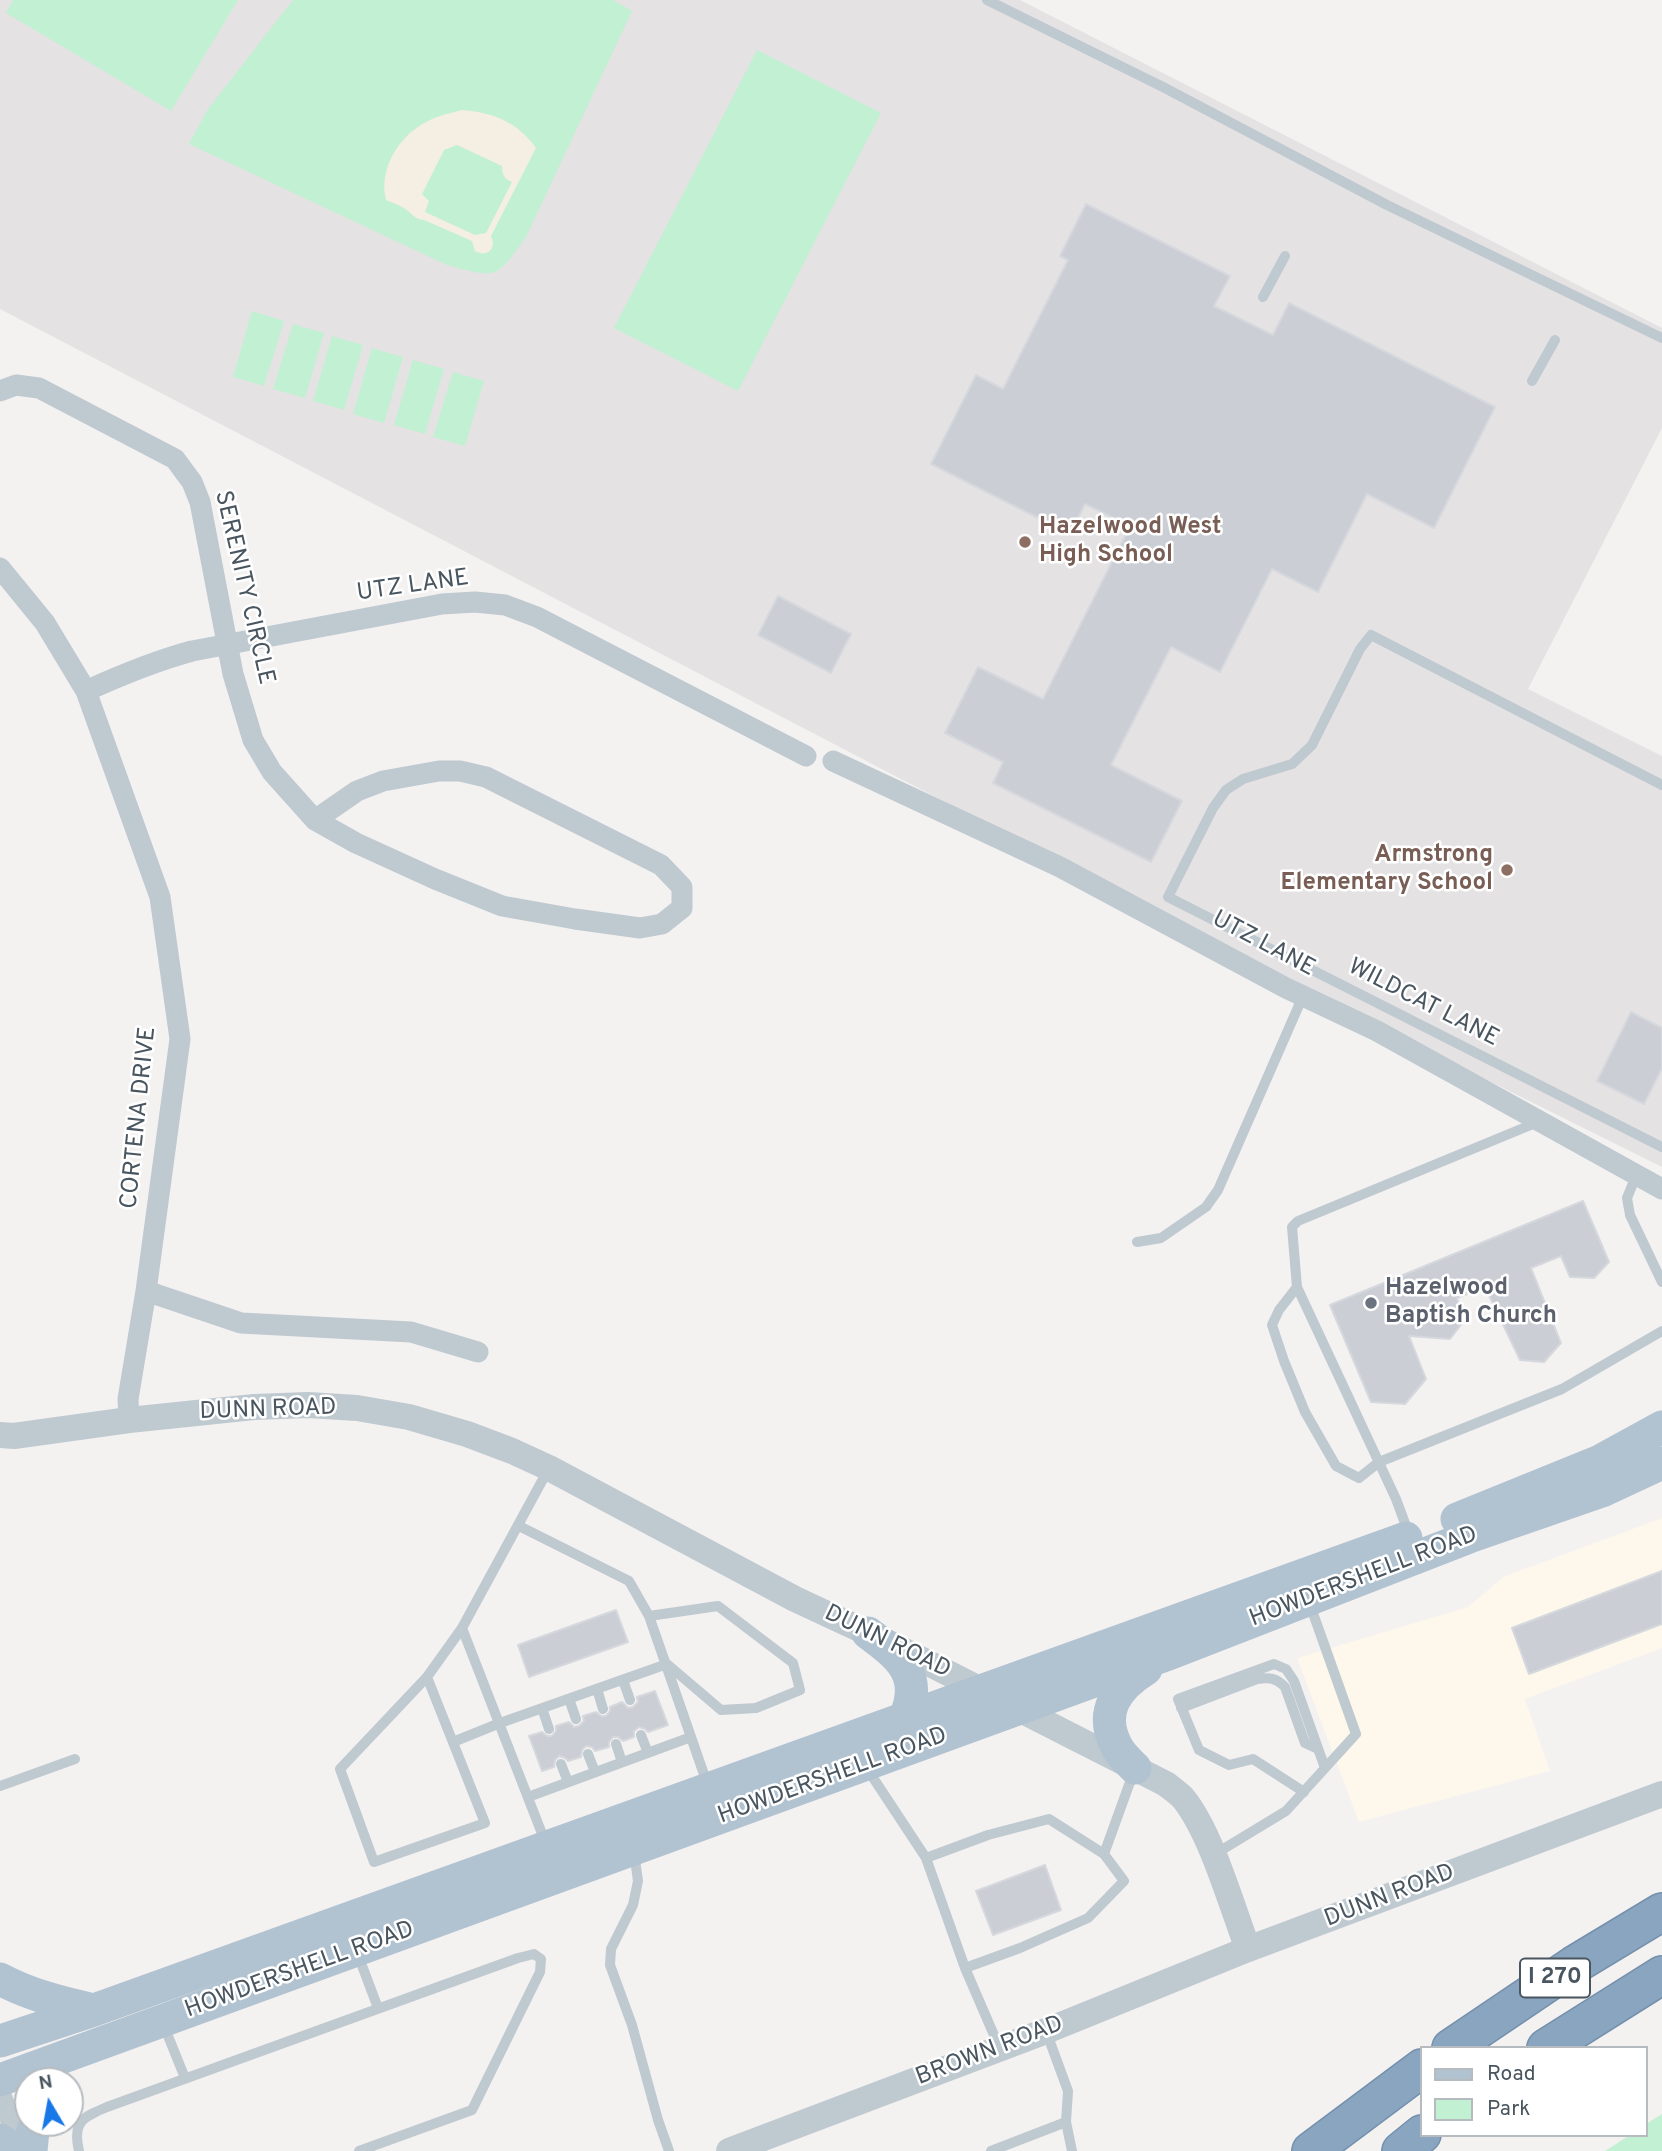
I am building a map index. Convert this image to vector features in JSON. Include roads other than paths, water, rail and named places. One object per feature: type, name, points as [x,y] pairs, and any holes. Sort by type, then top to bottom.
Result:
[{"type":"highway","name":"I 270","points":[[1454,2046],[1574,1965],[1662,1912]]},
{"type":"highway","name":"I 270","points":[[1549,2046],[1662,1975]]},
{"type":"highway","points":[[1311,2151],[1420,2069]]},
{"type":"highway","points":[[1401,2151],[1420,2136]]},
{"type":"main road","name":"HOWDERSHELL ROAD","points":[[0,2042],[1410,1536],[1600,1461],[1662,1427]]},
{"type":"main road","name":"HOWDERSHELL ROAD","points":[[0,2080],[1171,1653],[1469,1537],[1602,1490],[1662,1463]]},
{"type":"main road","points":[[868,1633],[895,1653],[905,1666],[912,1687],[910,1705],[905,1717]]},
{"type":"main road","points":[[1135,1768],[1117,1749],[1109,1717],[1112,1705],[1121,1688],[1171,1653]]},
{"type":"main road","points":[[0,1979],[55,2001],[94,2010]]},
{"type":"main road","points":[[74,2067],[94,2046]]},
{"type":"main road","points":[[0,2140],[17,2151]]},
{"type":"street","name":"SERENITY CIRCLE","points":[[0,391],[16,385],[39,388],[175,459],[191,482],[200,502],[233,674],[253,740],[272,772],[315,820],[356,843],[435,880],[502,906],[640,928],[662,924],[682,908],[682,887],[661,865],[486,777],[460,771],[439,771],[383,781],[357,790],[315,820]]},
{"type":"street","name":"CORTENA DRIVE","points":[[0,568],[45,623],[86,691],[160,897],[180,1039],[146,1291],[128,1399],[130,1420]]},
{"type":"street","name":"UTZ LANE","points":[[86,691],[162,659],[442,604],[475,602],[505,605],[537,617],[806,756]]},
{"type":"street","name":"UTZ LANE","points":[[833,761],[1060,867],[1303,996],[1377,1031],[1662,1189]]},
{"type":"street","points":[[146,1291],[241,1323],[411,1332],[478,1352]]},
{"type":"street","name":"DUNN ROAD","points":[[0,1435],[254,1407],[308,1405],[357,1408],[409,1417],[512,1451],[795,1599],[868,1633],[1166,1784],[1182,1798],[1197,1820],[1248,1949],[1662,1794]]},
{"type":"street","name":"BROWN ROAD","points":[[729,2151],[1000,2049],[1248,1949]]},
{"type":"street","points":[[0,2093],[25,2151]]},
{"type":"lane","points":[[987,0],[1163,87],[1387,205],[1662,338]]},
{"type":"lane","points":[[1263,297],[1285,256]]},
{"type":"lane","points":[[1532,381],[1555,340]]},
{"type":"lane","name":"WILDCAT LANE","points":[[1662,785],[1371,635],[1360,649],[1312,745],[1292,764],[1243,779],[1226,790],[1213,808],[1168,897],[1662,1147]]},
{"type":"lane","points":[[1137,1242],[1161,1238],[1206,1207],[1218,1191],[1303,996]]},
{"type":"lane","points":[[1410,1536],[1396,1499],[1297,1287],[1292,1227],[1298,1221],[1539,1121]]},
{"type":"lane","points":[[1636,1176],[1627,1198],[1630,1215],[1662,1282]]},
{"type":"lane","points":[[1297,1287],[1279,1310],[1272,1325],[1305,1412],[1336,1466],[1359,1478],[1379,1462],[1562,1389],[1662,1331]]},
{"type":"lane","points":[[427,1677],[485,1823],[374,1862],[340,1769],[427,1677],[462,1628],[549,1468]]},
{"type":"lane","points":[[519,1526],[629,1581],[649,1616],[708,1788]]},
{"type":"lane","points":[[1213,1855],[1286,1811],[1356,1734],[1308,1600]]},
{"type":"lane","points":[[649,1616],[718,1606],[793,1663],[800,1690],[756,1708],[722,1710],[667,1664]]},
{"type":"lane","points":[[462,1628],[547,1846]]},
{"type":"lane","points":[[453,1742],[667,1664]]},
{"type":"lane","points":[[1304,1792],[1253,1759],[1229,1765],[1199,1750],[1178,1699],[1274,1664],[1286,1669],[1294,1681],[1325,1768]]},
{"type":"lane","points":[[623,1680],[630,1700]]},
{"type":"lane","points":[[597,1689],[603,1709]]},
{"type":"lane","points":[[569,1699],[576,1719]]},
{"type":"lane","points":[[542,1708],[550,1729]]},
{"type":"lane","points":[[642,1735],[648,1753]]},
{"type":"lane","points":[[528,1797],[691,1737]]},
{"type":"lane","points":[[616,1744],[622,1762]]},
{"type":"lane","points":[[588,1754],[595,1772]]},
{"type":"lane","points":[[0,1786],[75,1759]]},
{"type":"lane","points":[[561,1764],[568,1782]]},
{"type":"lane","points":[[865,1765],[926,1858],[965,1968],[1000,2049]]},
{"type":"lane","points":[[1104,1854],[1135,1768]]},
{"type":"lane","points":[[926,1858],[988,1835],[1049,1819],[1104,1854],[1124,1881],[1088,1918],[1020,1948],[965,1968]]},
{"type":"lane","points":[[634,1849],[638,1881],[636,1892],[625,1924],[611,1949],[610,1965],[632,2025],[669,2151]]},
{"type":"lane","points":[[356,1950],[378,2008]]},
{"type":"lane","points":[[79,2151],[76,2132],[84,2117],[107,2106],[518,1958],[534,1954],[541,1959],[540,1972],[472,2110],[359,2151]]},
{"type":"lane","points":[[162,2021],[185,2078]]},
{"type":"lane","points":[[1046,2031],[1068,2091],[1066,2122],[1072,2151]]},
{"type":"lane","points":[[991,2151],[1066,2122]]},
{"type":"place","name":"Hazelwood West High School","points":[[1025,542]]},
{"type":"place","name":"Armstrong Elementary School","points":[[1507,870]]},
{"type":"place","name":"Hazelwood Baptish Church","points":[[1371,1303]]}]
